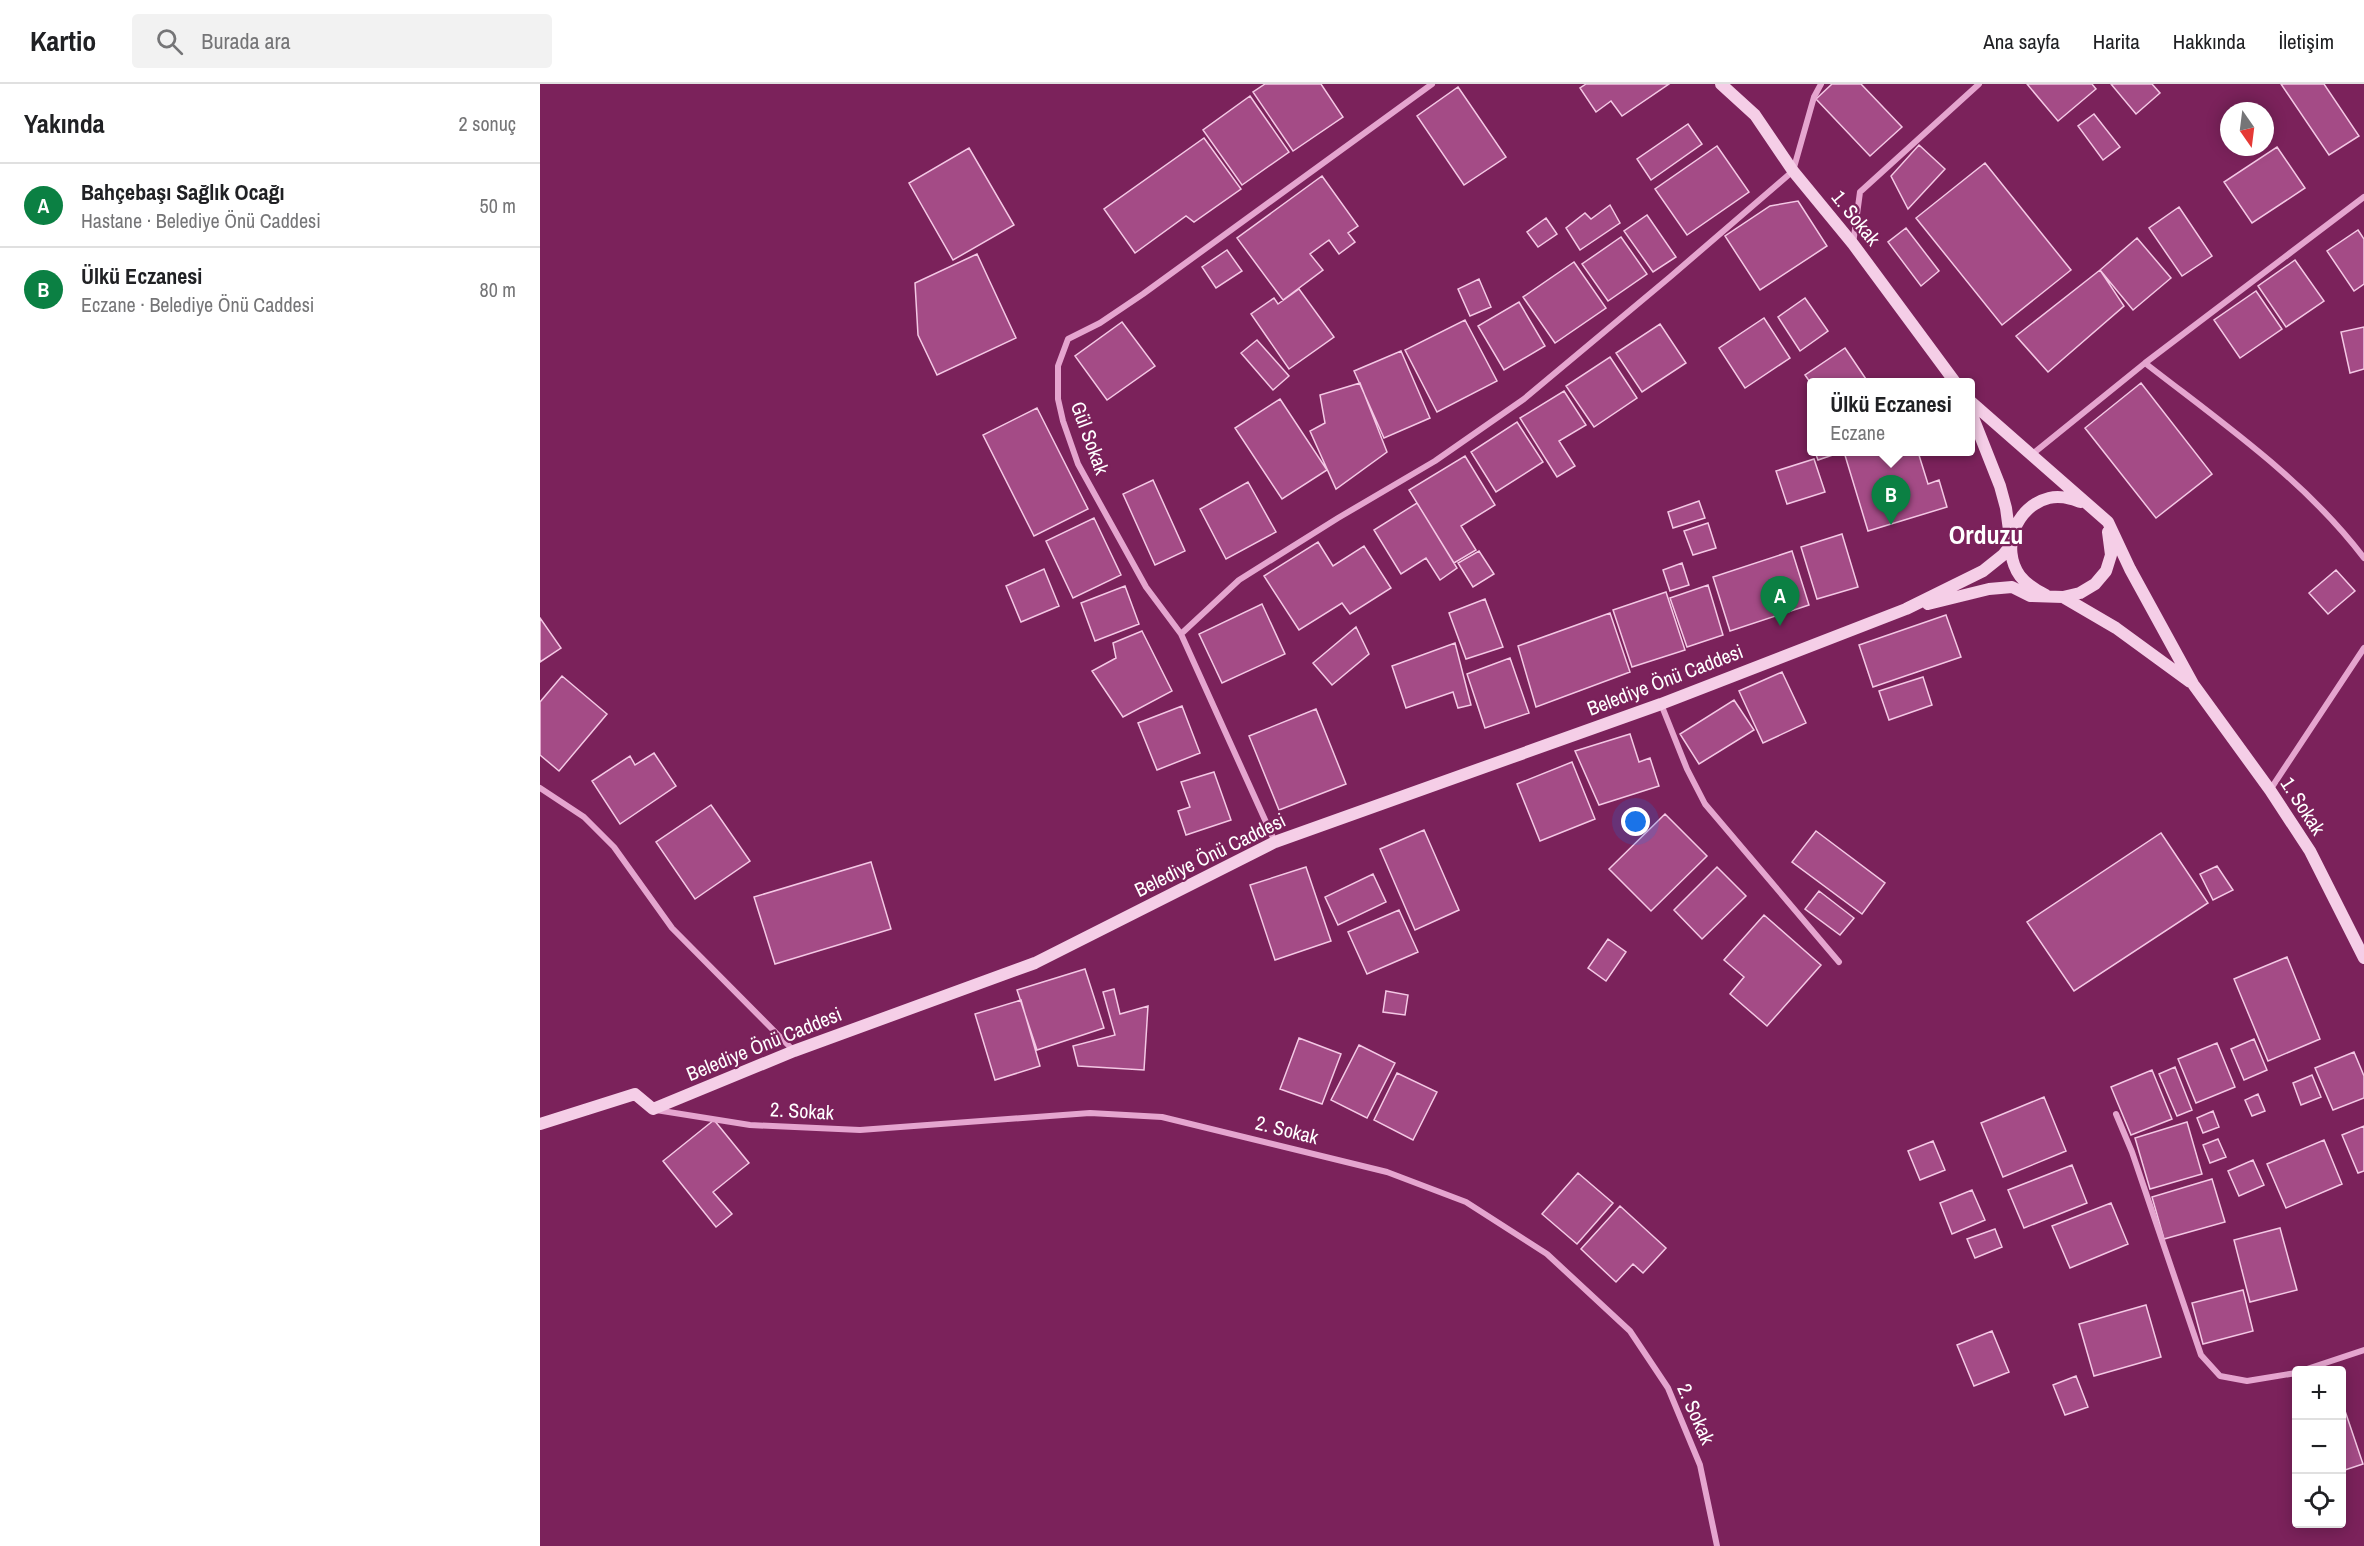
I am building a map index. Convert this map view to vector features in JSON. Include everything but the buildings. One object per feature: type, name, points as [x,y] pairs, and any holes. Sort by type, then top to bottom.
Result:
[{"type":"street","name":"Gül Sokak","points":[[1275,842],[1181,634],[1146,587],[1078,464],[1058,399],[1058,366],[1068,339],[1100,323],[1143,294],[1432,84]]},
{"type":"street","name":"1. Sokak","points":[[1721,84],[1755,115],[1792,171],[1853,244],[1952,378]]},
{"type":"street","points":[[1181,634],[1239,580],[1435,461],[1524,399],[1792,171],[1814,97],[1821,84]]},
{"type":"street","points":[[1853,244],[1860,192],[1979,84]]},
{"type":"street","points":[[2030,456],[2145,363],[2364,197]]},
{"type":"street","points":[[2145,363],[2290,477],[2346,534],[2364,558]]},
{"type":"street","points":[[1975,405],[2030,456],[2108,522],[2130,569],[2193,684]]},
{"type":"street","points":[[1975,420],[2006,508],[2013,561],[2020,575],[2031,587],[2046,595]]},
{"type":"street","points":[[2065,497],[2094,509],[2109,535],[2111,555],[2106,571],[2095,584],[2080,593],[2063,597],[2030,596],[2012,587],[1989,589],[1906,609],[1983,571],[2003,555],[2011,545],[2014,529],[2022,515],[2034,505],[2049,498],[2065,497]]},
{"type":"street","points":[[2063,597],[2116,628],[2193,684]]},
{"type":"street","name":"Belediye Önü Caddesi","points":[[653,1109],[794,1051],[1035,963],[1275,842],[1660,704],[1906,609]]},
{"type":"street","points":[[2270,790],[2364,648]]},
{"type":"street","name":"1. Sokak","points":[[2193,684],[2270,790],[2310,851],[2364,958]]},
{"type":"street","points":[[1660,704],[1686,769],[1705,804],[1839,962]]},
{"type":"street","points":[[540,788],[584,817],[614,847],[672,928],[794,1051]]},
{"type":"street","points":[[540,1124],[635,1094],[653,1109]]},
{"type":"street","name":"2. Sokak","points":[[653,1109],[750,1125],[860,1130],[1090,1113],[1162,1117],[1387,1172],[1466,1202],[1547,1254],[1630,1330],[1668,1389],[1700,1465],[1717,1546]]},
{"type":"street","points":[[2116,1114],[2132,1152],[2201,1355],[2220,1376],[2247,1381],[2292,1374]]},
{"type":"street","points":[[2318,1366],[2364,1350]]},
{"type":"place","name":"Ülkü Eczanesi","points":[[1891,525]]},
{"type":"place","name":"Bahçebaşı Sağlık Ocağı","points":[[1780,626]]},
{"type":"district","name":"Orduzu","points":[[1986,535]]}]
